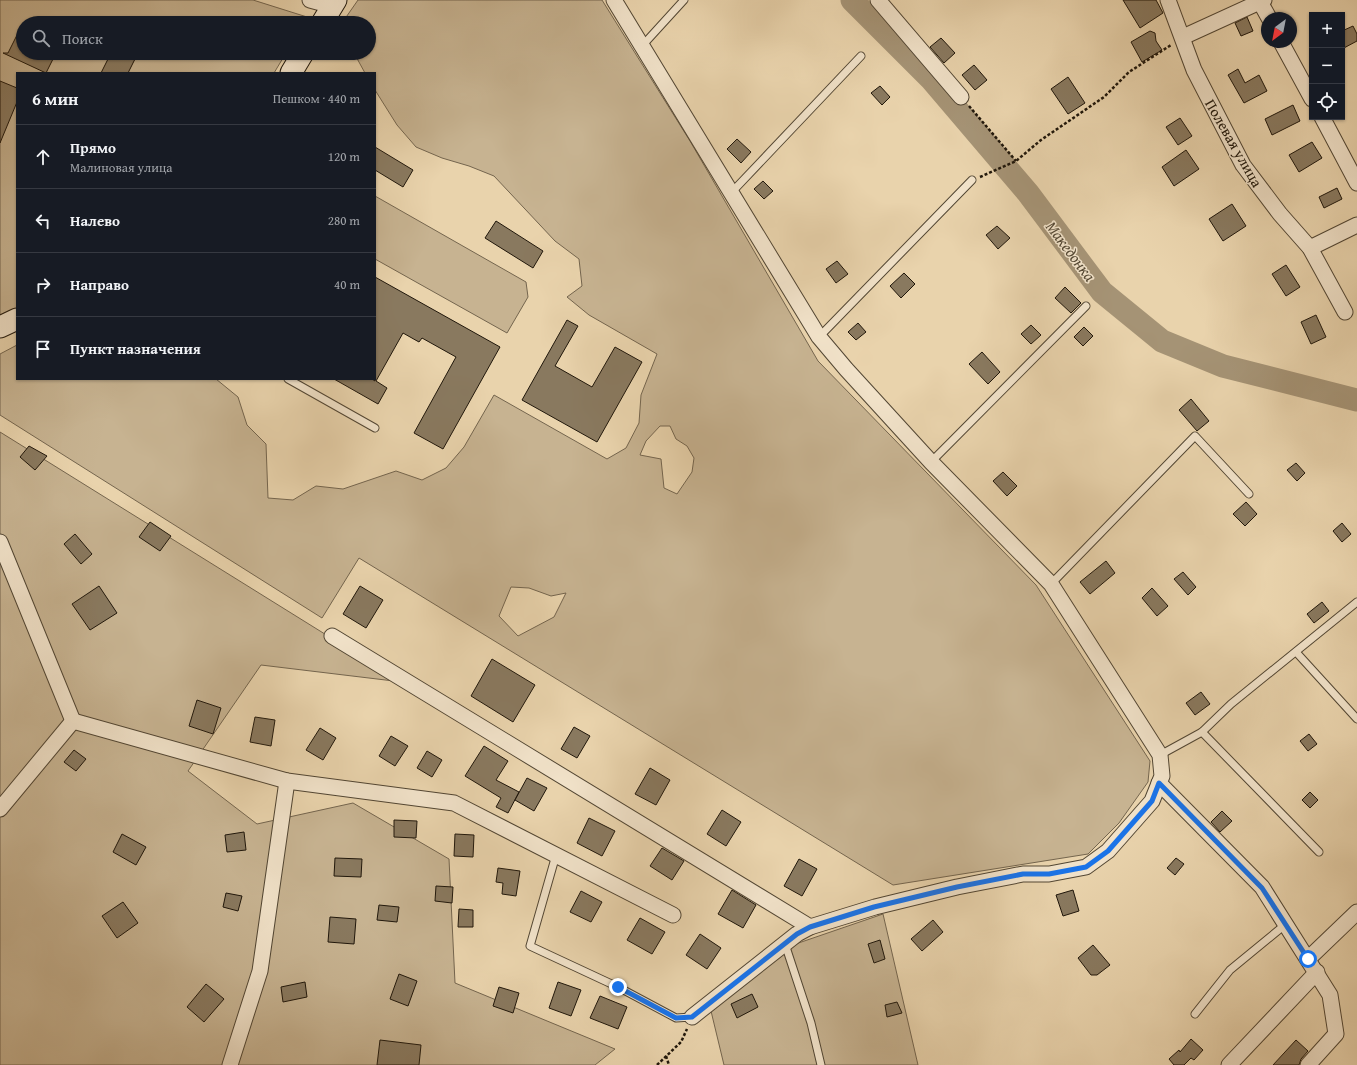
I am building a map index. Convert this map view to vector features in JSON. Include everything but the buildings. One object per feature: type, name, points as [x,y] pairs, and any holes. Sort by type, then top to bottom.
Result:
[{"type":"main road","points":[[292,72],[299,60]]},
{"type":"main road","points":[[0,327],[16,319]]},
{"type":"street","points":[[310,0],[330,10]]},
{"type":"street","points":[[614,0],[819,337],[846,369],[931,462],[1051,584],[1160,755],[1162,776],[1152,801],[1108,851],[1086,867],[1049,874],[1023,874],[957,887],[874,907],[810,927],[785,944],[692,1017]]},
{"type":"street","points":[[878,0],[961,97]]},
{"type":"street","name":"Полевая улица","points":[[1168,0],[1194,70],[1243,165],[1280,214],[1310,248],[1345,312]]},
{"type":"street","points":[[1183,37],[1261,1],[1266,12]]},
{"type":"street","points":[[1285,48],[1309,93]]},
{"type":"street","points":[[1324,120],[1357,183]]},
{"type":"street","points":[[1310,248],[1357,225]]},
{"type":"street","points":[[0,542],[73,721]]},
{"type":"street","points":[[332,636],[810,927]]},
{"type":"street","points":[[73,721],[287,781],[454,803],[673,915]]},
{"type":"street","points":[[0,809],[73,721]]},
{"type":"street","points":[[230,1065],[260,971],[287,781]]},
{"type":"street","points":[[1159,783],[1262,888],[1317,972],[1330,995],[1336,1034],[1308,1065]]},
{"type":"street","points":[[1308,959],[1357,912]]},
{"type":"street","points":[[1228,1065],[1317,972]]},
{"type":"lane","points":[[642,46],[684,0]]},
{"type":"lane","points":[[731,193],[861,56]]},
{"type":"lane","points":[[819,337],[972,180]]},
{"type":"lane","points":[[931,462],[1086,306]]},
{"type":"lane","points":[[290,380],[375,428]]},
{"type":"lane","points":[[1051,584],[1195,436],[1249,494]]},
{"type":"lane","points":[[1160,755],[1202,732],[1231,704],[1357,602]]},
{"type":"lane","points":[[1296,652],[1357,720]]},
{"type":"lane","points":[[1202,732],[1319,852]]},
{"type":"lane","points":[[556,855],[530,946],[618,987],[676,1018],[692,1017]]},
{"type":"lane","points":[[1195,1014],[1230,970],[1286,924]]},
{"type":"lane","points":[[785,944],[812,1023],[821,1065]]},
{"type":"path","points":[[991,173],[1016,160],[1041,140],[1104,97],[1129,72],[1183,37]]},
{"type":"path","points":[[961,97],[1016,160]]},
{"type":"path","points":[[657,1065],[681,1042],[692,1017]]},
{"type":"path","points":[[666,1056],[669,1065]]},
{"type":"shaded area","points":[[0,0],[253,0],[304,16],[16,16],[16,60],[282,60],[275,72],[16,72],[16,310],[0,318]]},
{"type":"shaded area","points":[[358,0],[602,0],[690,141],[818,361],[1036,585],[1150,761],[1148,782],[1119,823],[1088,854],[893,885],[359,558],[322,618],[0,415],[0,354],[16,346],[16,380],[217,380],[238,397],[247,425],[266,444],[268,498],[293,500],[316,486],[343,489],[396,471],[422,480],[446,468],[464,447],[494,395],[607,459],[626,448],[639,423],[641,395],[657,354],[589,315],[567,297],[582,286],[579,259],[555,241],[494,176],[469,166],[442,158],[416,147],[397,125],[376,92],[376,72],[364,72],[358,60],[376,60],[376,16],[347,16]],"holes":[[[660,426],[670,426],[676,439],[687,446],[694,458],[692,472],[677,494],[664,488],[661,459],[640,455],[646,441]],[[511,587],[529,588],[551,596],[566,593],[554,617],[518,636],[499,616]]]},
{"type":"shaded area","points":[[376,197],[526,282],[528,297],[507,333],[376,260]]},
{"type":"shaded area","points":[[0,432],[402,682],[261,665],[188,771],[257,824],[353,803],[449,859],[455,983],[615,1049],[595,1065],[0,1065]]},
{"type":"shaded area","points":[[883,914],[918,1065],[724,1065],[711,1011],[781,949]]},
{"type":"waterway","name":"Македонка","points":[[852,0],[931,79],[1028,193],[1102,292],[1162,341],[1223,366],[1357,400]]},
{"type":"route","points":[[618,987],[676,1018],[692,1017],[797,934],[810,927],[874,907],[957,887],[1023,874],[1049,874],[1086,867],[1108,851],[1152,801],[1159,783],[1262,888],[1308,959]]}]
